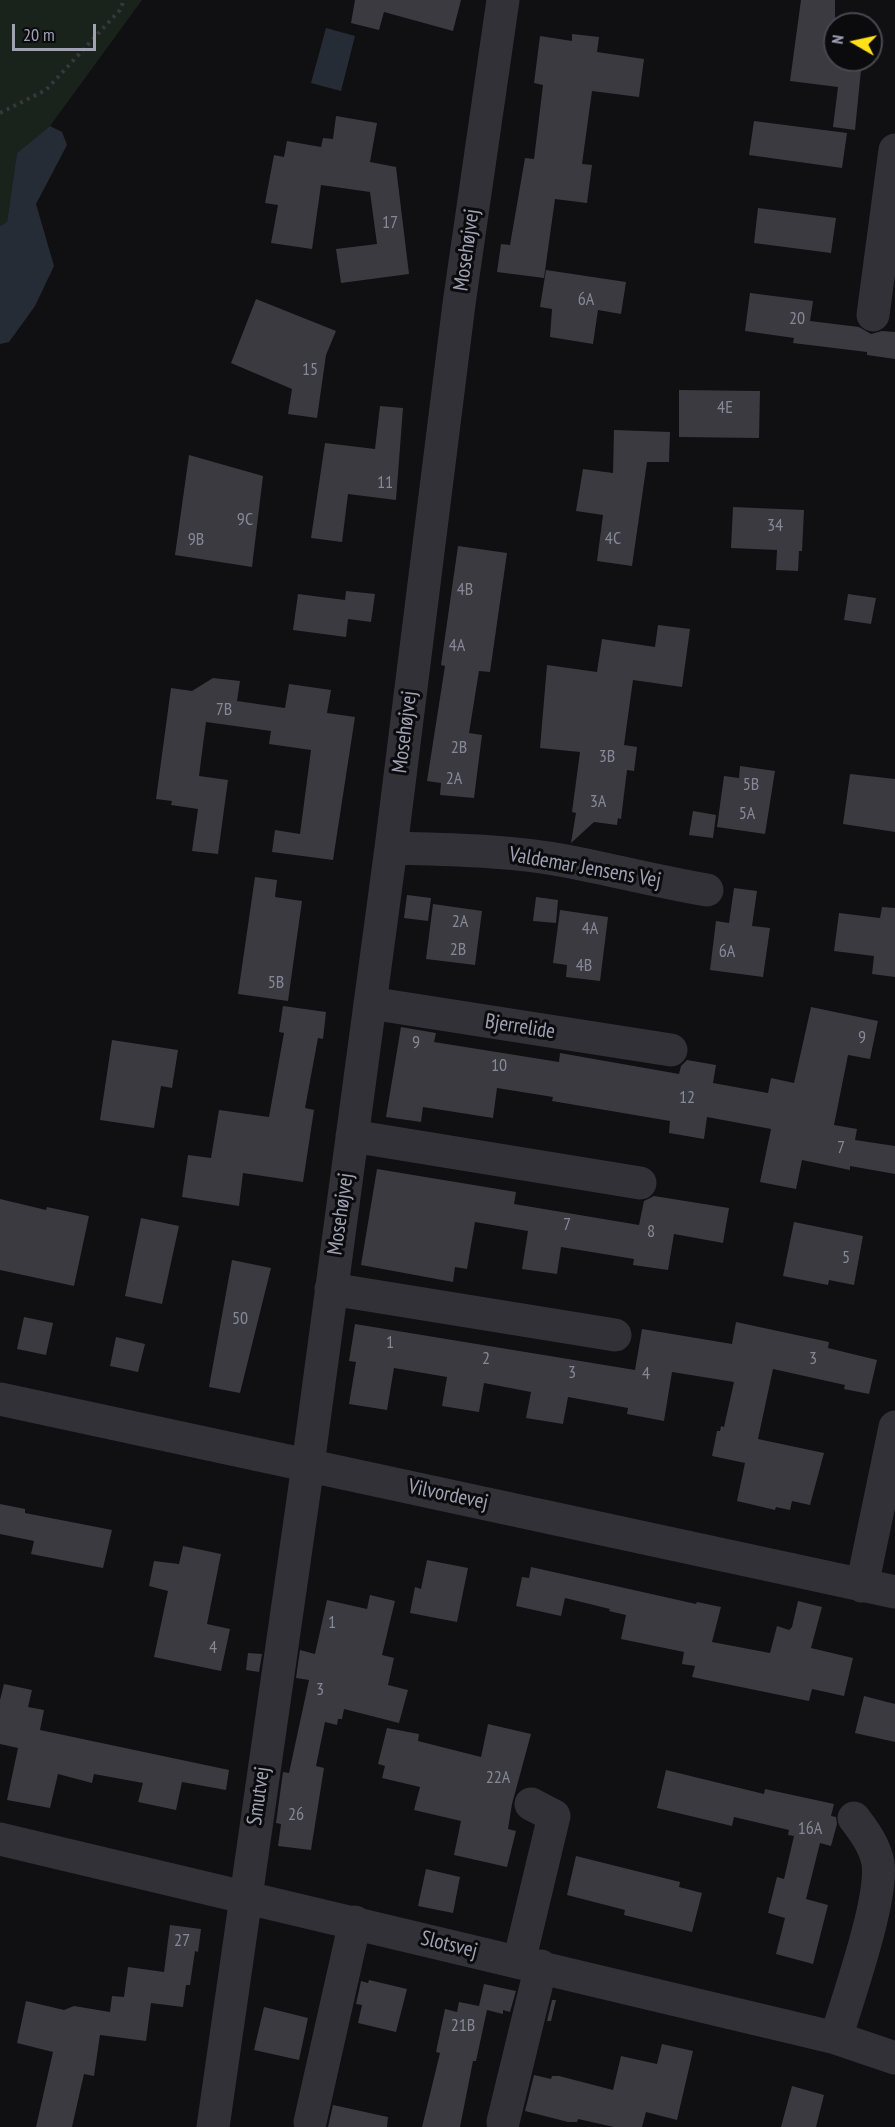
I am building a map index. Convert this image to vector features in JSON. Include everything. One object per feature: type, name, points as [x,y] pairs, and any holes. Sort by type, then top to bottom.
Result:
[{"type":"street","name":"Mosehøjvej","points":[[308,1465],[391,848],[459,304],[503,0]]},
{"type":"street","points":[[873,315],[895,150]]},
{"type":"street","name":"Valdemar Jensens Vej","points":[[391,848],[488,852],[565,861],[649,880],[707,890]]},
{"type":"street","name":"Bjerrelide","points":[[370,1003],[671,1050]]},
{"type":"street","points":[[352,1136],[640,1183]]},
{"type":"street","points":[[331,1289],[615,1335]]},
{"type":"street","name":"Vilvordevej","points":[[0,1399],[895,1592]]},
{"type":"street","points":[[862,1586],[895,1427]]},
{"type":"street","name":"Smutvej","points":[[213,2127],[244,1897],[308,1465]]},
{"type":"street","points":[[503,2122],[554,1816],[531,1804]]},
{"type":"street","points":[[836,2038],[876,1896],[878,1863],[868,1836],[855,1818]]},
{"type":"street","name":"Slotsvej","points":[[0,1839],[836,2038],[895,2058]]},
{"type":"street","points":[[310,2122],[355,1922]]},
{"type":"path","points":[[0,112],[46,90],[120,10],[124,0]]},
{"type":"shaded area","points":[[0,0],[142,0],[50,126],[17,153],[7,222],[0,226]]},
{"type":"shaded area","points":[[326,28],[355,36],[341,91],[311,83]]},
{"type":"shaded area","points":[[50,126],[62,132],[67,145],[36,204],[54,266],[35,306],[9,342],[0,344],[0,226],[7,222],[17,153]]},
{"type":"building","points":[[355,0],[461,0],[453,31],[384,12],[379,30],[351,23]]},
{"type":"building","points":[[801,0],[835,0],[835,12],[823,12],[823,72],[861,72],[855,130],[833,127],[838,87],[790,81]]},
{"type":"building","points":[[572,34],[599,37],[597,52],[644,59],[639,97],[592,91],[582,164],[592,165],[587,203],[555,199],[544,278],[497,272],[501,244],[510,245],[525,158],[534,159],[543,85],[534,83],[540,36],[572,41]]},
{"type":"building","points":[[336,116],[377,123],[370,162],[396,167],[409,274],[341,283],[336,249],[377,244],[370,192],[321,185],[312,249],[271,243],[278,205],[265,203],[274,155],[284,157],[287,141],[321,147],[323,138],[333,139]]},
{"type":"building","points":[[754,121],[847,133],[842,168],[749,155]]},
{"type":"building","points":[[758,208],[836,218],[831,253],[754,243]]},
{"type":"building","points":[[546,270],[626,282],[621,314],[598,310],[593,344],[550,337],[552,309],[540,307]]},
{"type":"building","points":[[750,293],[813,301],[810,321],[859,327],[871,334],[882,331],[895,332],[895,359],[867,355],[867,352],[793,343],[794,338],[745,331]]},
{"type":"building","points":[[256,299],[336,331],[326,355],[317,418],[288,414],[292,389],[231,363]]},
{"type":"building","points":[[679,390],[760,391],[759,438],[679,437]]},
{"type":"building","points":[[380,406],[403,408],[396,500],[348,494],[342,542],[311,538],[325,443],[375,449]]},
{"type":"building","points":[[614,430],[670,432],[669,462],[647,462],[632,566],[597,561],[603,515],[576,511],[583,469],[613,473]]},
{"type":"building","points":[[189,455],[263,476],[252,567],[175,555]]},
{"type":"building","points":[[733,507],[804,510],[802,551],[799,551],[798,571],[776,570],[777,550],[731,548]]},
{"type":"building","points":[[458,546],[507,553],[490,672],[479,671],[469,733],[482,735],[474,798],[440,795],[441,783],[427,781],[445,666],[441,665]]},
{"type":"building","points":[[346,591],[375,594],[371,622],[348,619],[346,637],[293,630],[298,594],[345,600]]},
{"type":"building","points":[[848,594],[876,598],[871,624],[844,620]]},
{"type":"building","points":[[658,625],[690,629],[682,687],[633,680],[624,745],[637,747],[634,771],[627,770],[621,819],[618,818],[617,825],[594,822],[571,843],[576,813],[572,812],[580,752],[540,748],[547,665],[597,672],[602,639],[655,647]]},
{"type":"building","points":[[213,678],[240,681],[237,701],[285,708],[289,684],[331,690],[327,713],[355,717],[333,860],[272,852],[275,830],[300,834],[311,750],[269,744],[271,731],[206,722],[199,776],[228,780],[218,854],[192,851],[198,809],[171,805],[172,801],[156,799],[171,688],[192,691]]},
{"type":"building","points":[[740,766],[775,771],[765,834],[717,827],[724,776],[739,778]]},
{"type":"building","points":[[850,774],[895,779],[895,832],[843,824]]},
{"type":"building","points":[[693,811],[716,815],[713,838],[689,835]]},
{"type":"building","points":[[255,877],[277,880],[275,897],[302,901],[288,1001],[238,994]]},
{"type":"building","points":[[734,888],[757,891],[752,926],[770,928],[763,977],[710,970],[716,921],[729,923]]},
{"type":"building","points":[[407,895],[431,898],[428,921],[404,918]]},
{"type":"building","points":[[536,897],[558,900],[556,923],[533,921]]},
{"type":"building","points":[[433,904],[482,911],[475,965],[426,959]]},
{"type":"building","points":[[882,907],[895,908],[895,977],[872,974],[874,956],[834,951],[839,913],[880,918]]},
{"type":"building","points":[[560,910],[608,917],[600,981],[566,977],[567,965],[553,963]]},
{"type":"building","points":[[283,1006],[326,1012],[323,1039],[318,1038],[305,1108],[314,1110],[303,1182],[243,1173],[239,1206],[182,1197],[188,1155],[211,1158],[219,1110],[269,1117],[284,1033],[279,1032]]},
{"type":"building","points":[[811,1007],[878,1021],[870,1059],[848,1055],[834,1125],[857,1129],[855,1140],[895,1146],[895,1174],[850,1166],[850,1170],[802,1160],[796,1189],[760,1182],[771,1129],[707,1117],[704,1139],[669,1133],[670,1121],[552,1101],[553,1097],[497,1088],[493,1118],[423,1107],[421,1122],[386,1117],[401,1027],[436,1033],[434,1042],[559,1062],[560,1053],[679,1074],[681,1066],[687,1060],[716,1065],[713,1083],[768,1093],[771,1078],[794,1083]]},
{"type":"building","points":[[112,1040],[178,1050],[172,1088],[161,1086],[154,1128],[100,1120]]},
{"type":"building","points":[[377,1169],[516,1192],[514,1204],[639,1225],[644,1201],[654,1196],[729,1208],[723,1243],[674,1234],[668,1270],[633,1265],[634,1259],[561,1247],[557,1274],[522,1269],[528,1231],[475,1222],[467,1269],[455,1267],[453,1282],[361,1265]]},
{"type":"building","points":[[0,1199],[46,1210],[47,1207],[89,1216],[74,1286],[0,1270]]},
{"type":"building","points":[[141,1218],[179,1226],[162,1304],[125,1296]]},
{"type":"building","points":[[794,1222],[863,1236],[854,1285],[829,1280],[828,1285],[783,1276]]},
{"type":"building","points":[[232,1260],[271,1268],[240,1393],[209,1387]]},
{"type":"building","points":[[24,1317],[53,1323],[46,1355],[17,1349]]},
{"type":"building","points":[[736,1322],[829,1342],[828,1348],[877,1360],[869,1394],[844,1389],[845,1385],[773,1369],[758,1439],[824,1453],[810,1505],[792,1501],[790,1510],[776,1507],[775,1510],[737,1501],[745,1463],[712,1456],[717,1431],[720,1431],[721,1426],[724,1427],[734,1382],[672,1372],[664,1421],[627,1414],[628,1408],[568,1397],[563,1424],[526,1418],[531,1392],[484,1383],[479,1412],[442,1406],[447,1377],[394,1368],[387,1410],[349,1404],[356,1362],[349,1361],[355,1324],[635,1370],[642,1329],[732,1344]]},
{"type":"building","points":[[116,1337],[145,1344],[138,1372],[110,1366]]},
{"type":"building","points":[[0,1504],[25,1509],[25,1513],[112,1530],[103,1568],[31,1554],[34,1541],[0,1534]]},
{"type":"building","points":[[183,1546],[221,1554],[207,1624],[230,1629],[221,1671],[154,1657],[168,1591],[149,1586],[154,1561],[179,1564]]},
{"type":"building","points":[[427,1560],[468,1568],[457,1622],[410,1613],[415,1587],[421,1589]]},
{"type":"building","points":[[531,1567],[696,1604],[697,1602],[721,1607],[712,1642],[770,1653],[777,1626],[789,1630],[792,1627],[798,1601],[822,1607],[811,1648],[853,1658],[844,1696],[812,1689],[809,1701],[692,1677],[695,1666],[682,1664],[684,1652],[621,1639],[626,1615],[609,1611],[610,1609],[565,1598],[561,1616],[516,1606],[522,1577],[529,1578]]},
{"type":"building","points":[[370,1595],[395,1601],[382,1655],[394,1658],[388,1685],[408,1690],[399,1723],[344,1709],[342,1719],[338,1719],[337,1725],[325,1722],[316,1766],[324,1768],[311,1850],[278,1846],[281,1824],[276,1823],[283,1772],[289,1773],[309,1680],[296,1678],[300,1650],[315,1654],[327,1600],[367,1609]]},
{"type":"building","points":[[248,1653],[262,1654],[259,1672],[246,1670]]},
{"type":"building","points":[[4,1684],[32,1690],[28,1707],[44,1710],[40,1730],[229,1770],[226,1790],[182,1782],[176,1810],[138,1802],[143,1783],[94,1774],[92,1783],[58,1774],[50,1808],[7,1800],[18,1748],[0,1744],[0,1700]]},
{"type":"building","points":[[864,1696],[895,1704],[895,1742],[855,1733]]},
{"type":"building","points":[[488,1724],[531,1734],[512,1804],[508,1829],[516,1831],[507,1867],[454,1855],[461,1821],[414,1810],[420,1787],[382,1778],[385,1766],[378,1764],[387,1728],[419,1734],[418,1741],[481,1757]]},
{"type":"building","points":[[666,1770],[764,1794],[765,1789],[834,1804],[831,1816],[836,1817],[837,1824],[831,1846],[820,1843],[806,1899],[828,1905],[813,1964],[776,1954],[785,1918],[768,1913],[777,1877],[784,1879],[794,1836],[788,1835],[789,1830],[734,1817],[732,1826],[657,1808]]},
{"type":"building","points":[[576,1856],[680,1882],[679,1887],[702,1893],[692,1932],[624,1915],[625,1910],[567,1895]]},
{"type":"building","points":[[426,1869],[460,1877],[453,1913],[418,1906]]},
{"type":"building","points":[[170,1925],[201,1929],[198,1952],[195,1951],[190,1985],[186,1985],[183,2007],[151,2003],[146,2041],[100,2035],[94,2076],[84,2074],[72,2127],[36,2127],[53,2052],[17,2043],[26,2001],[64,2010],[74,2006],[110,2012],[112,1996],[124,1997],[128,1967],[164,1972]]},
{"type":"building","points":[[369,1980],[407,1989],[396,2032],[358,2023],[362,2005],[356,2004],[361,1981],[368,1983]]},
{"type":"building","points":[[484,1984],[516,1991],[510,2012],[503,2010],[503,2014],[487,2010],[476,2061],[473,2061],[460,2127],[422,2127],[440,2053],[436,2052],[445,2009],[457,2012],[459,2002],[479,2006]]},
{"type":"building","points":[[552,2000],[556,2000],[551,2021],[547,2021]]},
{"type":"building","points":[[264,2007],[308,2018],[299,2060],[254,2050]]},
{"type":"building","points":[[662,2044],[693,2051],[677,2120],[646,2112],[642,2127],[614,2127],[578,2119],[577,2122],[568,2122],[525,2111],[534,2075],[551,2079],[552,2076],[559,2076],[613,2090],[621,2056],[657,2064]]},
{"type":"building","points":[[792,2086],[824,2095],[816,2127],[781,2127]]},
{"type":"building","points":[[333,2105],[388,2117],[387,2127],[328,2127]]}]
